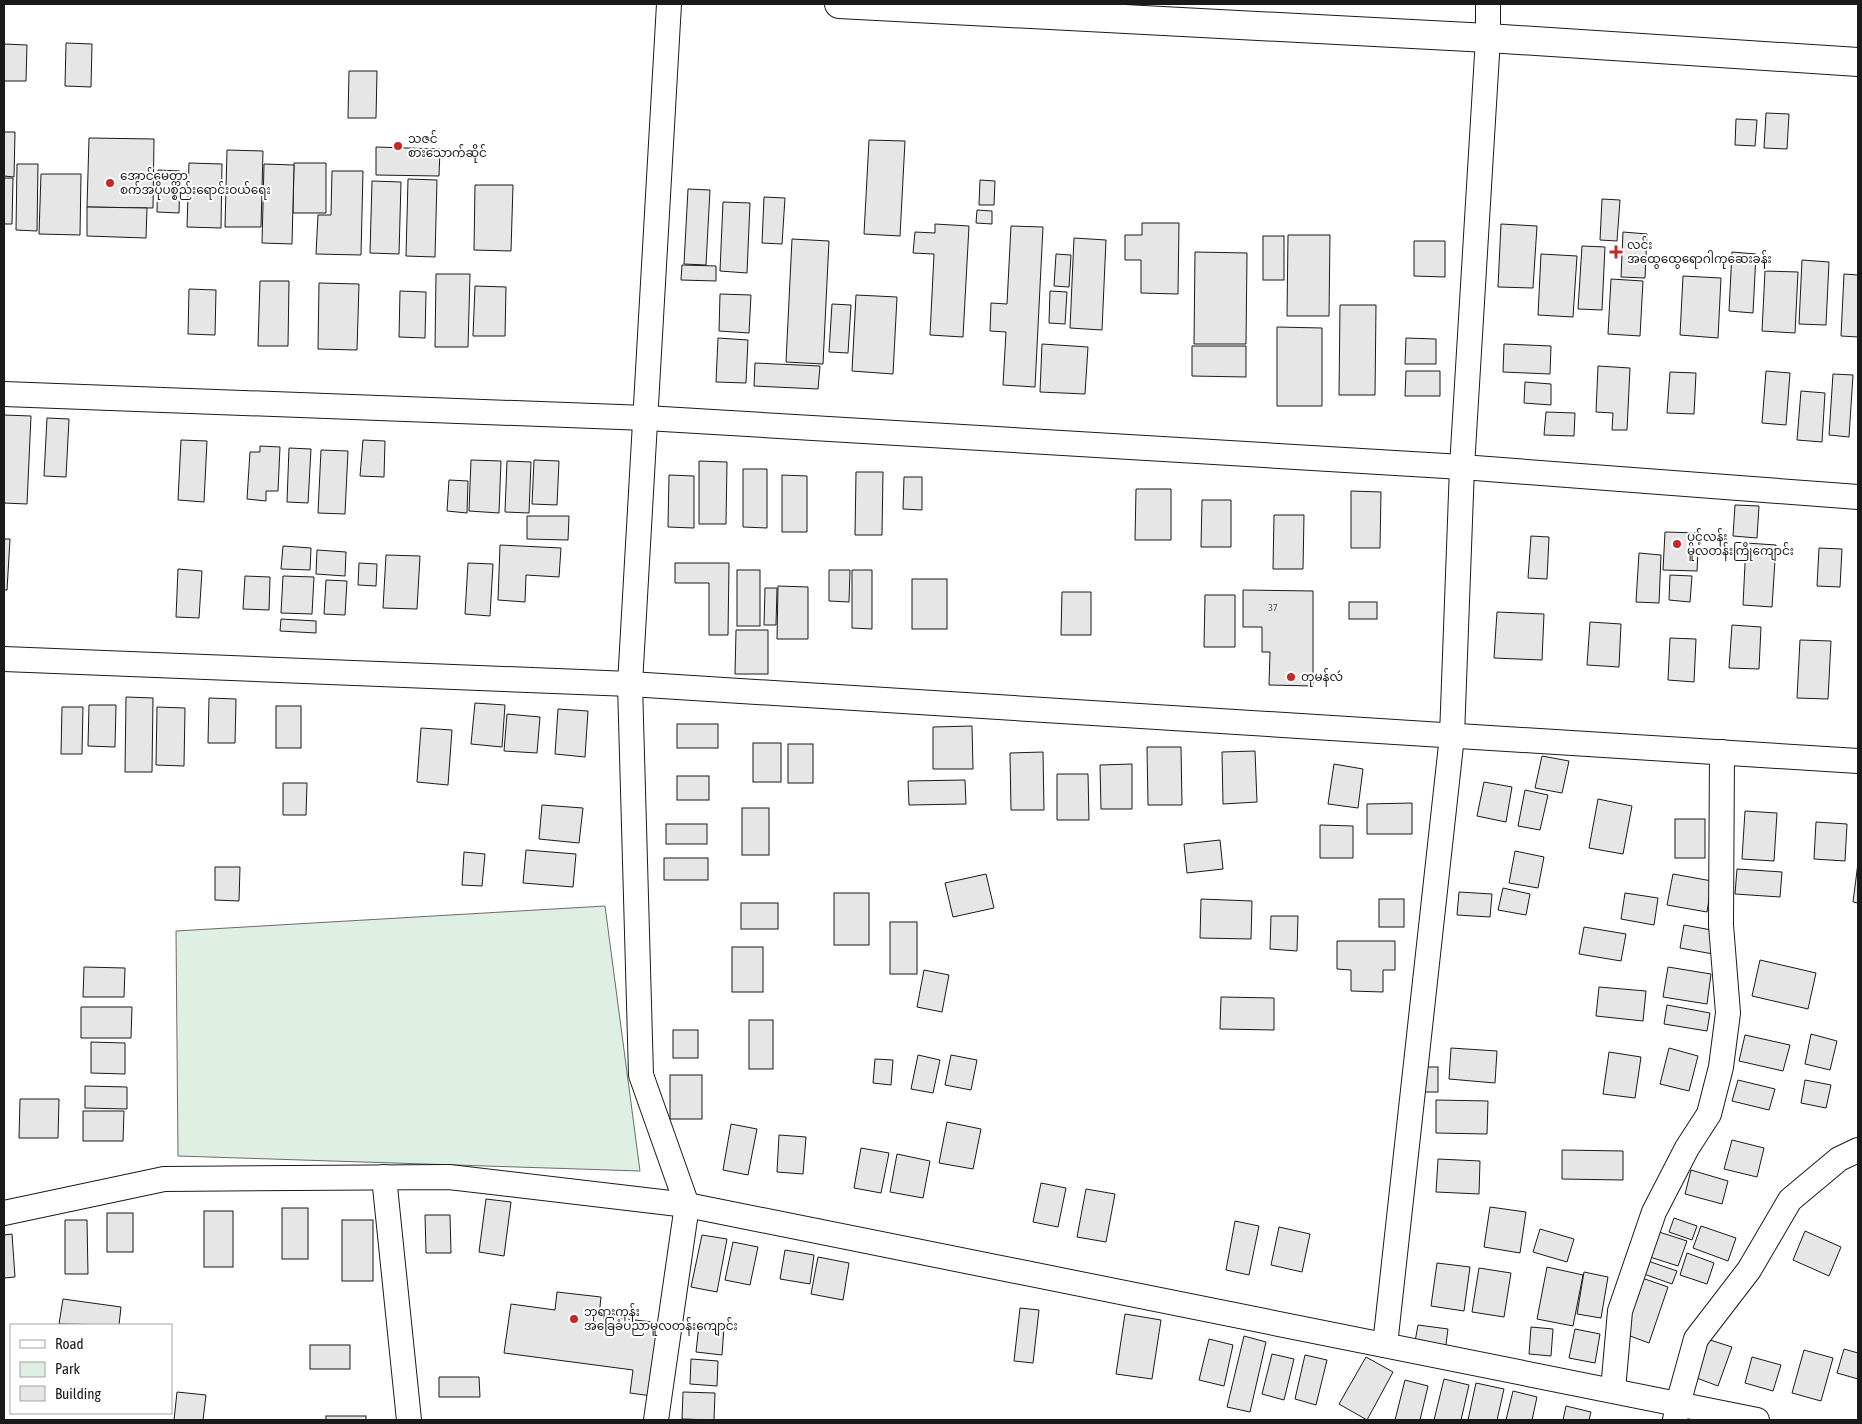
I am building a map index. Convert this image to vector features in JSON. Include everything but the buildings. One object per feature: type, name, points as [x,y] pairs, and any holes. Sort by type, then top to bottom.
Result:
[{"type":"main road","points":[[840,4],[1488,38],[1858,62]]},
{"type":"street","points":[[656,1420],[687,1206],[641,1075],[630,684],[670,4]]},
{"type":"street","points":[[1385,1345],[1452,736],[1462,467],[1488,38],[1488,4]]},
{"type":"street","points":[[4,394],[646,418],[1462,467],[1858,497]]},
{"type":"street","points":[[4,659],[630,684],[1858,761]]},
{"type":"street","points":[[1613,1390],[1620,1311],[1654,1212],[1687,1148],[1709,1114],[1721,1067],[1728,1013],[1721,925],[1722,752]]},
{"type":"street","points":[[1676,1412],[1696,1339],[1749,1270],[1790,1200],[1839,1159],[1858,1150]]},
{"type":"street","points":[[4,1213],[164,1179],[449,1177],[687,1206],[1613,1390],[1676,1412],[1757,1420]]},
{"type":"street","points":[[384,1178],[409,1420]]},
{"type":"green space","points":[[605,906],[640,1171],[178,1156],[176,931]]},
{"type":"place","name":"သဇင် စားသောက်ဆိုင်","points":[[398,146]]},
{"type":"place","name":"အောင်မေတ္တာ စက်အပိုပစ္စည်းရောင်းဝယ်ရေး","points":[[110,183]]},
{"type":"place","name":"လင်း အထွေထွေရောဂါကုဆေးခန်း","points":[[1616,252]]},
{"type":"place","name":"ပွင့်လန်း မူလတန်းကြိုကျောင်း","points":[[1677,544]]},
{"type":"place","name":"တုမန်လဴ","points":[[1291,677]]},
{"type":"place","name":"ဘုရားကုန်း အခြေခံပညာမူလတန်းကျောင်း","points":[[574,1319]]}]
